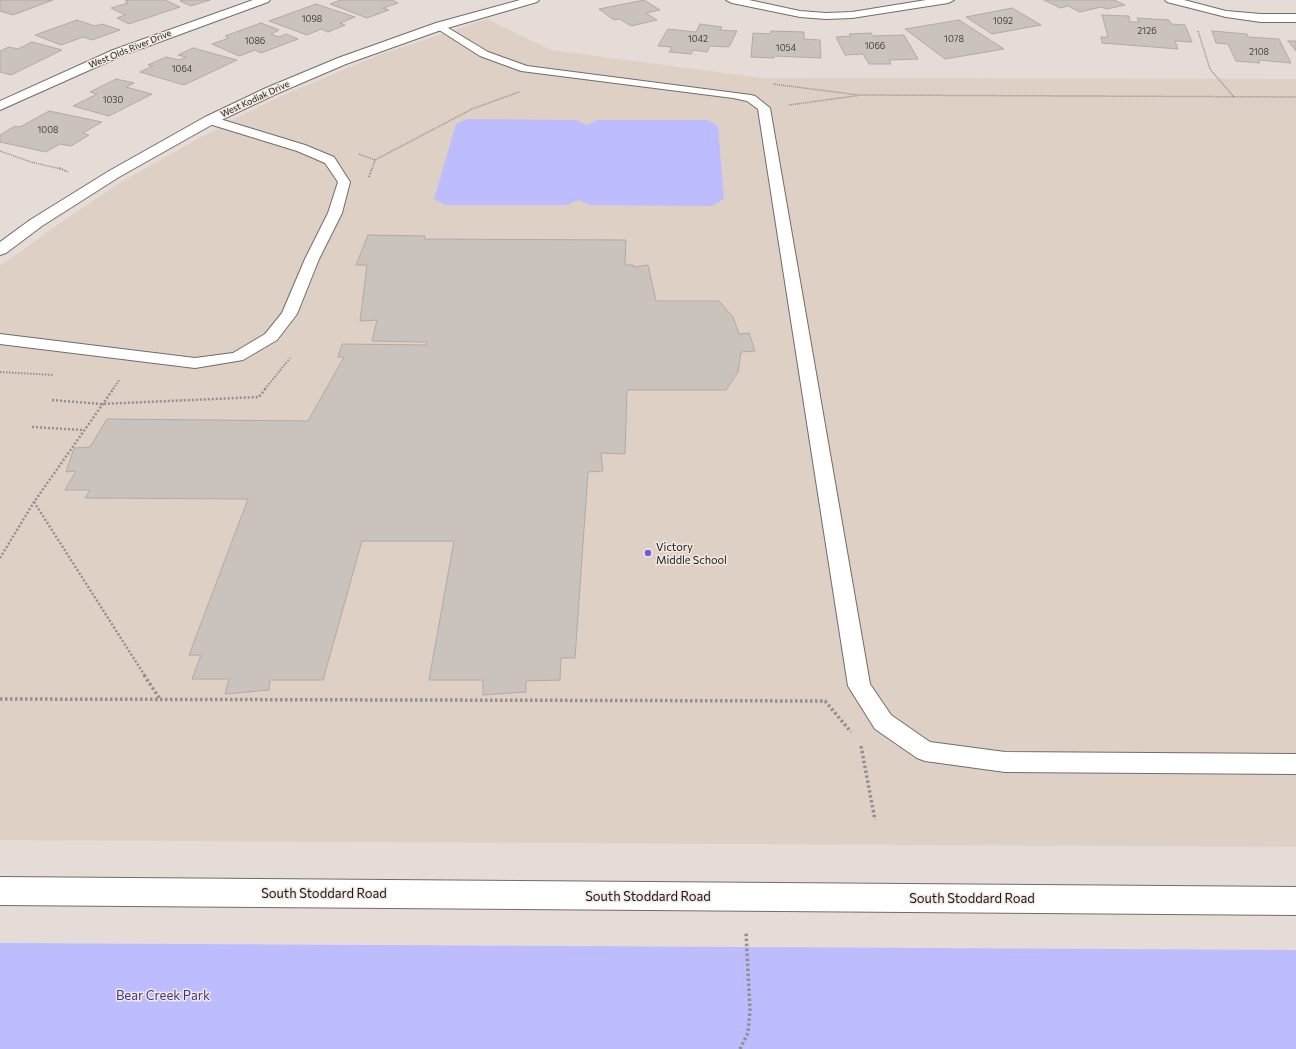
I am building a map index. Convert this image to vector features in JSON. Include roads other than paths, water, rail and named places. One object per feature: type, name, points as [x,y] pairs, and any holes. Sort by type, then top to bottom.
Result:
[{"type":"street","name":"West Olds River Drive","points":[[0,106],[117,53],[264,0]]},
{"type":"street","name":"West Kodiak Drive","points":[[0,250],[36,223],[114,174],[210,120],[271,91],[342,61],[440,26],[533,0]]},
{"type":"street","points":[[732,0],[800,14],[826,16],[852,15],[948,0]]},
{"type":"street","points":[[1171,0],[1226,14],[1261,18],[1296,18]]},
{"type":"street","name":"South Stoddard Road","points":[[0,891],[1296,901]]},
{"type":"lane","points":[[440,26],[484,54],[525,70],[733,95],[751,98],[764,108],[859,686],[883,722],[925,752],[1005,762],[1296,764]]},
{"type":"lane","points":[[0,338],[195,363],[237,357],[271,337],[290,314],[312,259],[335,213],[344,182],[330,160],[301,148],[210,120]]},
{"type":"place","name":"Victory Middle School","points":[[648,553]]},
{"type":"park label","name":"Bear Creek Park","points":[[163,996]]}]
